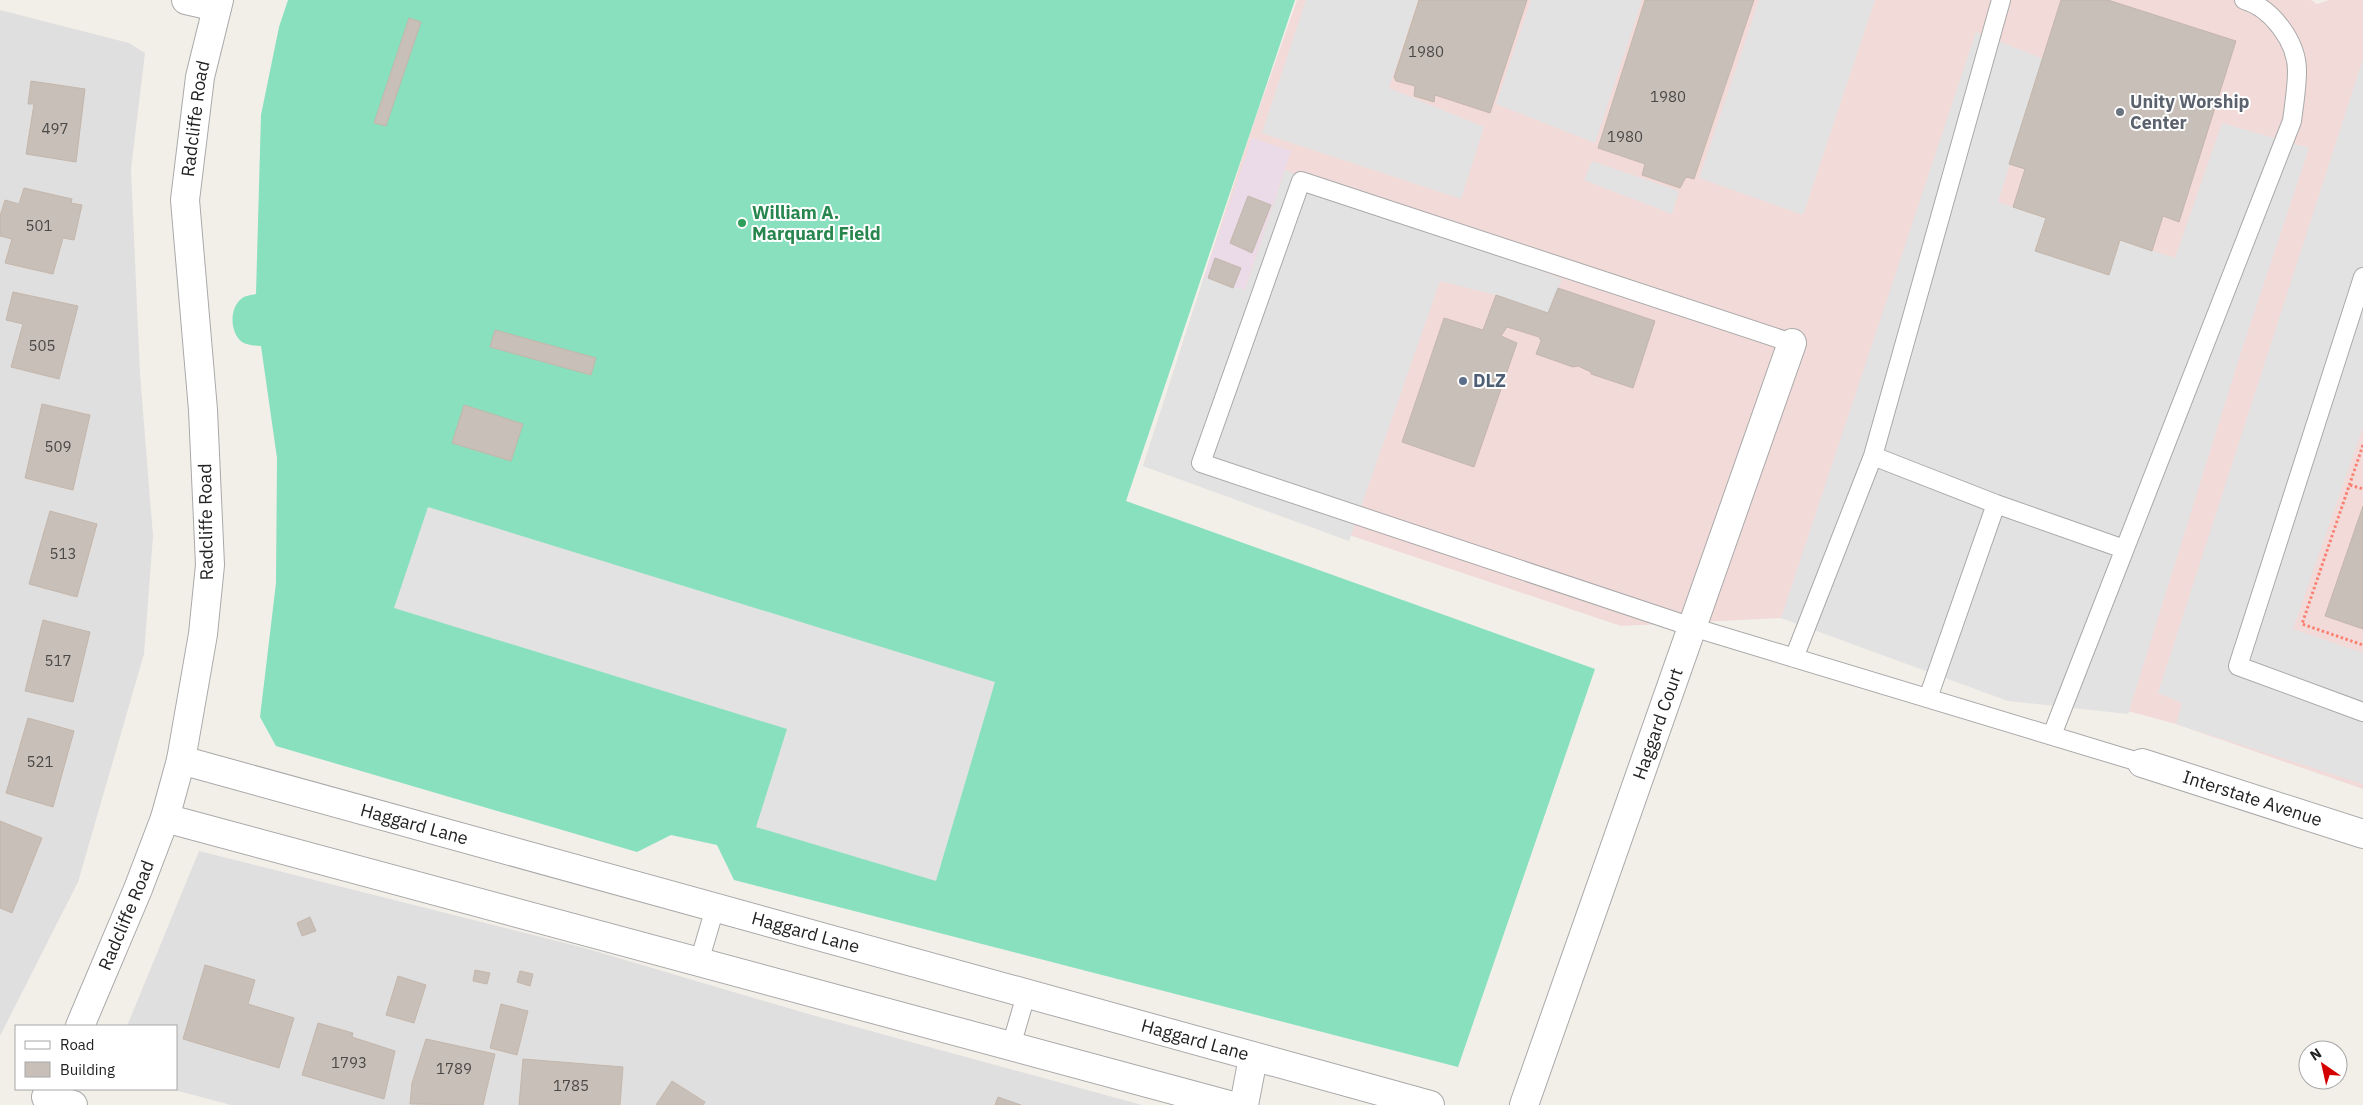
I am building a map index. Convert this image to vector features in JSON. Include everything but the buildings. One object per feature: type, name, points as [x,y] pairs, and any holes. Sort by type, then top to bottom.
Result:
[{"type":"street","points":[[186,0],[218,4]]},
{"type":"street","name":"Radcliffe Road","points":[[80,1025],[138,889],[165,818],[181,760],[203,634],[210,565],[203,410],[185,200],[200,77],[218,4]]},
{"type":"street","name":"Haggard Court","points":[[1524,1105],[1792,343]]},
{"type":"street","name":"Haggard Lane","points":[[181,760],[1253,1058],[1430,1105]]},
{"type":"street","name":"Interstate Avenue","points":[[2142,762],[2363,834]]},
{"type":"street","points":[[165,818],[1229,1105]]},
{"type":"street","points":[[1244,1105],[1253,1058]]},
{"type":"street","points":[[45,1097],[73,1105]]},
{"type":"lane","points":[[1794,658],[1873,456],[2001,0]]},
{"type":"lane","points":[[2052,735],[2292,121],[2297,69],[2292,44],[2273,18],[2253,2],[2244,0]]},
{"type":"lane","points":[[1792,343],[1301,181],[1201,463],[1692,627],[2142,762]]},
{"type":"lane","points":[[2363,277],[2238,666],[2363,712]]},
{"type":"lane","points":[[1873,456],[1996,504],[2124,549]]},
{"type":"lane","points":[[1928,698],[1996,504]]},
{"type":"lane","points":[[699,962],[715,908]]},
{"type":"lane","points":[[1012,1046],[1026,995]]},
{"type":"path","points":[[2363,445],[2302,624],[2363,646]]},
{"type":"path","points":[[2350,484],[2363,489]]},
{"type":"shaded area","points":[[1297,0],[2311,0],[2317,4],[2329,0],[2363,0],[2363,789],[2176,724],[1781,618],[1621,626],[1143,466],[1250,134]]},
{"type":"shaded area","points":[[1306,0],[1418,0],[1389,88],[1484,127],[1461,199],[1262,133]]},
{"type":"shaded area","points":[[1531,0],[1642,0],[1595,143],[1496,104]]},
{"type":"shaded area","points":[[1759,0],[1875,0],[1803,215],[1699,178]]},
{"type":"shaded area","points":[[0,10],[129,43],[145,53],[131,169],[140,374],[153,536],[144,654],[78,882],[0,1036]]},
{"type":"shaded area","points":[[1976,32],[2043,59],[1998,202],[2046,218],[2035,251],[2109,274],[2120,240],[2175,258],[2222,123],[2309,148],[2241,352],[2128,714],[2008,701],[1781,618]]},
{"type":"shaded area","points":[[2363,59],[2363,427],[2293,629],[2363,653],[2363,784],[2176,724],[2182,703],[2158,693]]},
{"type":"shaded area","points":[[1252,138],[1291,151],[1244,290],[1204,277]]},
{"type":"shaded area","points":[[1592,161],[1679,191],[1672,214],[1584,180]]},
{"type":"shaded area","points":[[1285,170],[1562,279],[1548,313],[1496,295],[1440,281],[1349,541],[1143,466],[1204,277],[1245,290]]},
{"type":"shaded area","points":[[428,507],[995,682],[936,881],[756,827],[787,729],[394,608]]},
{"type":"shaded area","points":[[199,851],[581,947],[805,1013],[1142,1105],[231,1105],[175,1090],[178,1090],[178,1025],[127,1025]]},
{"type":"green space","points":[[288,0],[1295,0],[1126,501],[1595,669],[1458,1067],[734,880],[717,845],[671,835],[637,852],[276,746],[260,717],[276,583],[277,458],[261,346],[242,342],[235,333],[232,321],[237,303],[244,297],[256,294],[261,115],[279,27]]},
{"type":"place","name":"Unity Worship Center","points":[[2120,112]]},
{"type":"place","name":"William A. Marquard Field","points":[[742,223]]},
{"type":"place","name":"DLZ","points":[[1463,381]]}]
